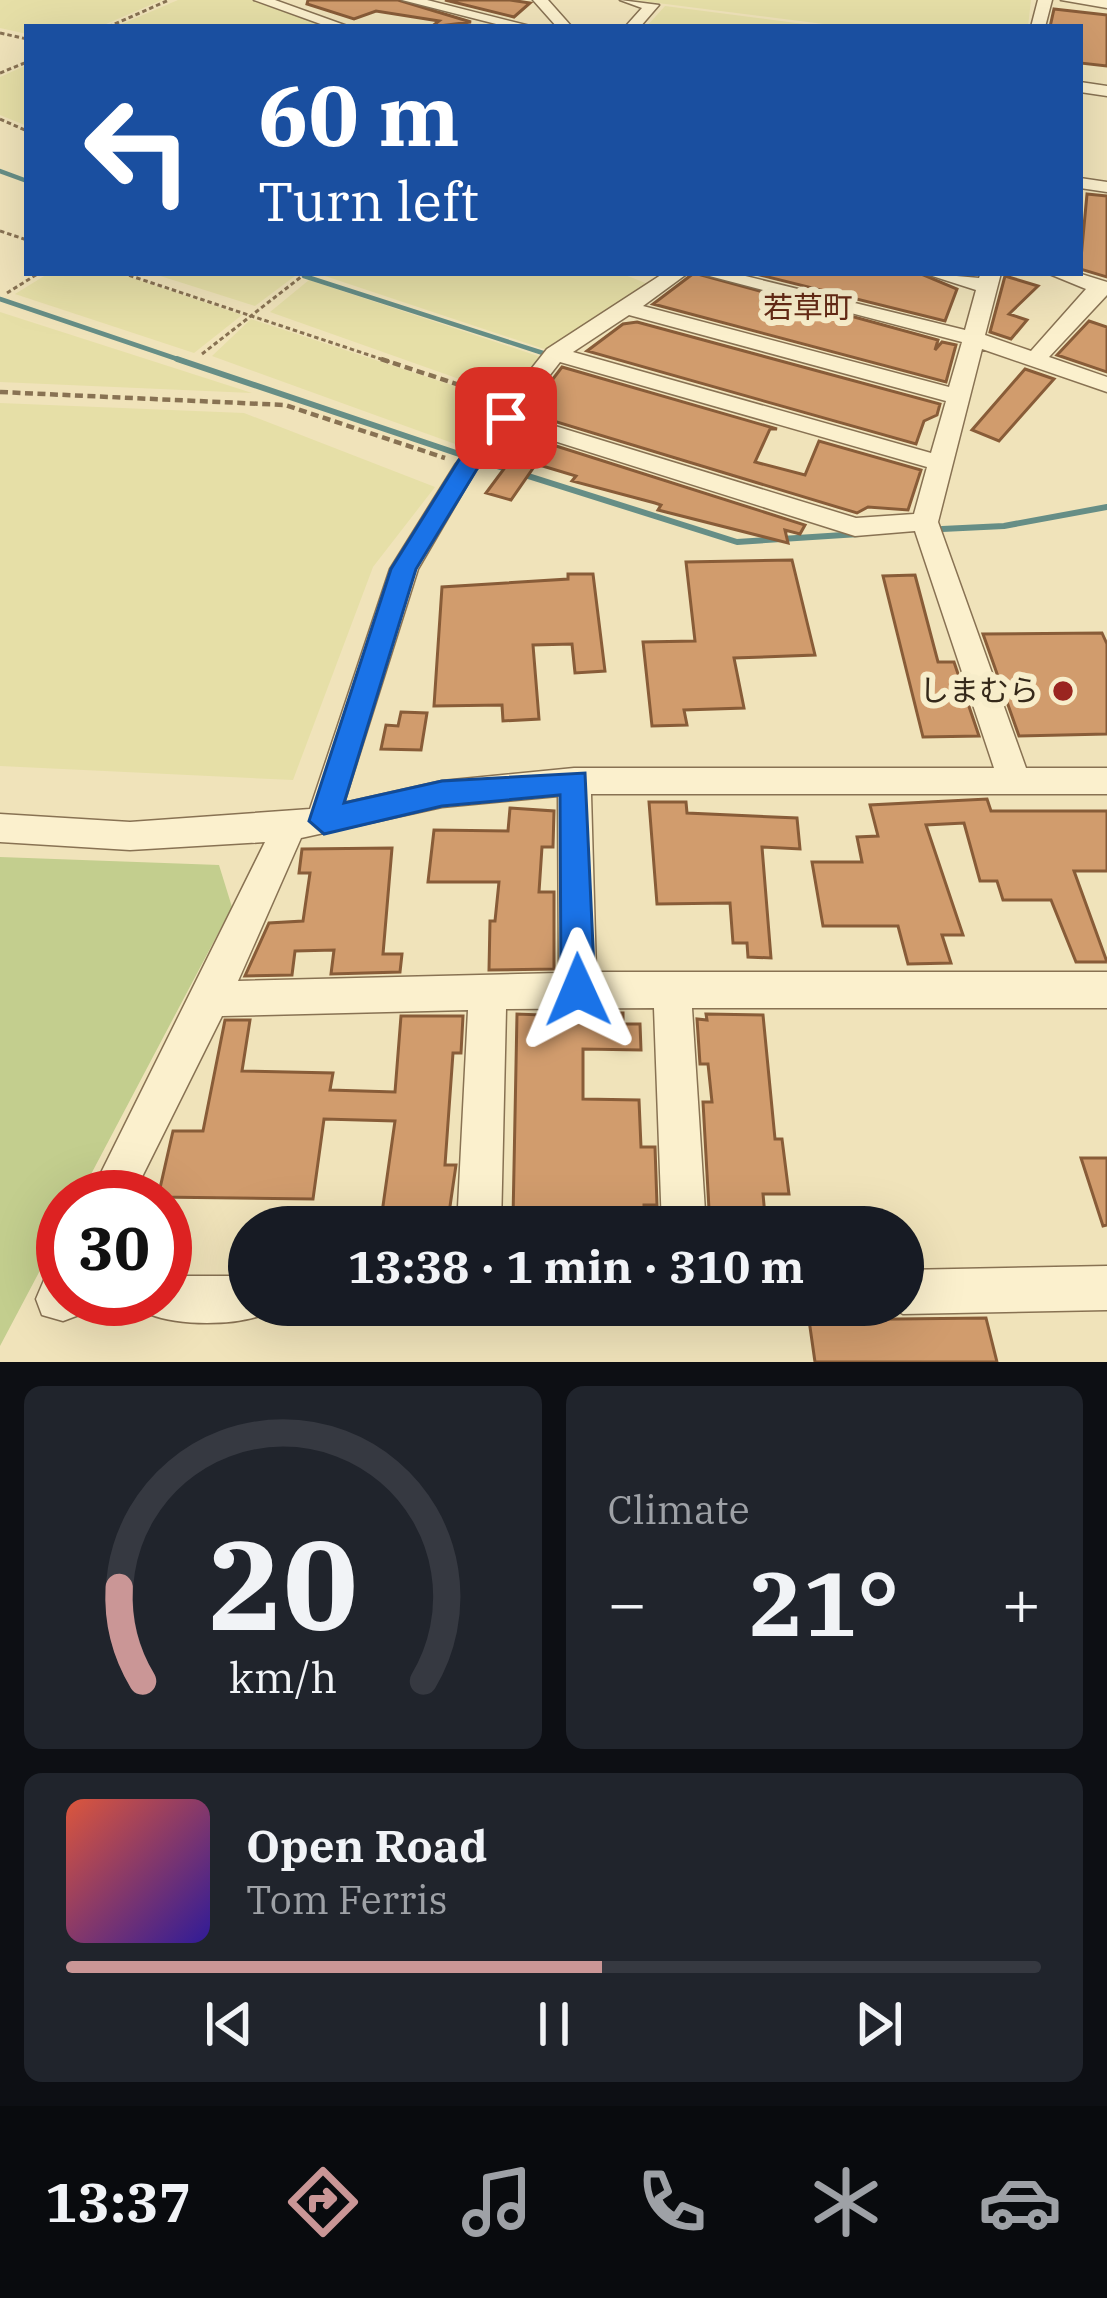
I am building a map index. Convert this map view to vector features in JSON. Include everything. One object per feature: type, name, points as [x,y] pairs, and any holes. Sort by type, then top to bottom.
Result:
[{"type":"street","points":[[261,0],[334,24]]},
{"type":"street","points":[[409,0],[514,24]]},
{"type":"street","points":[[540,0],[562,24]]},
{"type":"street","points":[[1068,0],[1107,4]]},
{"type":"street","points":[[626,2],[652,5],[635,24]]},
{"type":"street","points":[[124,1170],[307,823],[404,569],[467,465],[556,354],[675,276]]},
{"type":"street","points":[[719,276],[972,338],[1107,385]]},
{"type":"street","points":[[1036,359],[1103,288],[1066,276]]},
{"type":"street","points":[[988,279],[925,523],[1015,781]]},
{"type":"street","points":[[627,308],[959,397]]},
{"type":"street","points":[[556,354],[940,463]]},
{"type":"street","points":[[511,411],[855,527],[925,523]]},
{"type":"street","points":[[574,781],[578,990]]},
{"type":"street","points":[[0,828],[130,836],[307,823],[442,794],[574,781],[1107,781]]},
{"type":"street","points":[[211,999],[578,990],[1107,990]]},
{"type":"street","points":[[480,1206],[488,992]]},
{"type":"street","points":[[672,992],[683,1206]]},
{"type":"street","points":[[924,1292],[1107,1288]]},
{"type":"street","points":[[192,1298],[228,1298]]},
{"type":"path","points":[[115,24],[169,0]]},
{"type":"path","points":[[8,293],[34,276]]},
{"type":"path","points":[[131,276],[511,411]]},
{"type":"path","points":[[202,354],[302,276]]},
{"type":"path","points":[[0,392],[285,405],[467,465]]},
{"type":"shaded area","points":[[0,0],[162,0],[106,24],[24,24],[24,33],[0,28]]},
{"type":"shaded area","points":[[178,0],[251,0],[320,24],[122,24]]},
{"type":"shaded area","points":[[634,0],[1031,0],[1028,24],[824,24]]},
{"type":"shaded area","points":[[665,6],[804,24],[649,24]]},
{"type":"shaded area","points":[[24,66],[24,125],[0,115],[0,77]]},
{"type":"shaded area","points":[[44,276],[127,276],[242,315],[194,353],[15,294]]},
{"type":"shaded area","points":[[160,276],[295,276],[255,306]]},
{"type":"shaded area","points":[[325,276],[628,276],[648,284],[547,350]]},
{"type":"shaded area","points":[[309,280],[541,357],[510,397],[270,312]]},
{"type":"shaded area","points":[[0,312],[252,393],[0,382]]},
{"type":"shaded area","points":[[251,319],[506,403],[469,449],[212,356]]},
{"type":"shaded area","points":[[0,403],[244,413],[435,487],[373,567],[293,780],[0,766]]},
{"type":"green space","points":[[0,857],[219,865],[232,907],[93,1170],[36,1170],[36,1278],[0,1346]]},
{"type":"building","points":[[308,0],[398,0],[471,22],[435,24],[439,21],[376,11],[354,19],[307,4]]},
{"type":"building","points":[[445,0],[510,0],[530,3],[514,17]]},
{"type":"building","points":[[1054,9],[1107,15],[1107,66],[1083,63],[1083,24],[1051,24]]},
{"type":"building","points":[[1087,194],[1107,196],[1107,277],[1083,270]]},
{"type":"building","points":[[690,276],[705,276],[938,340],[935,350],[942,342],[956,345],[946,382],[653,304]]},
{"type":"building","points":[[764,276],[926,276],[957,289],[945,321]]},
{"type":"building","points":[[1005,276],[1038,286],[1009,314],[1027,320],[1011,339],[990,332]]},
{"type":"building","points":[[1089,321],[1107,327],[1107,372],[1057,355]]},
{"type":"building","points":[[637,322],[940,404],[937,415],[924,421],[916,444],[587,351],[623,324]]},
{"type":"building","points":[[562,367],[777,429],[770,429],[755,462],[805,475],[819,441],[921,470],[908,510],[868,507],[857,513],[527,413]]},
{"type":"building","points":[[1025,369],[1054,379],[999,441],[972,430]]},
{"type":"building","points":[[512,432],[805,525],[800,534],[785,530],[788,543],[658,510],[661,505],[572,481],[576,476],[536,464],[511,500],[486,493],[512,458],[496,452]]},
{"type":"building","points":[[792,560],[815,655],[734,658],[744,708],[684,710],[687,725],[652,726],[643,642],[695,641],[686,562]]},
{"type":"building","points":[[568,574],[593,574],[605,671],[575,673],[572,644],[533,645],[539,719],[503,721],[502,705],[434,706],[442,587],[568,579]]},
{"type":"building","points":[[915,575],[938,662],[954,662],[979,736],[923,737],[883,576]]},
{"type":"building","points":[[1102,633],[1107,644],[1107,734],[1019,736],[983,634]]},
{"type":"building","points":[[401,712],[427,713],[421,750],[381,749],[386,725],[398,726]]},
{"type":"building","points":[[987,799],[991,811],[1107,811],[1107,871],[1074,871],[1107,962],[1076,962],[1051,900],[1003,900],[997,881],[980,881],[964,823],[926,825],[963,935],[942,935],[951,963],[908,964],[898,926],[823,926],[812,862],[862,862],[857,837],[878,836],[870,805]]},
{"type":"building","points":[[649,802],[686,802],[687,813],[797,818],[800,849],[762,847],[771,958],[748,957],[747,943],[733,943],[730,903],[657,904]]},
{"type":"building","points":[[510,808],[554,811],[553,847],[542,847],[539,892],[554,892],[554,969],[489,970],[490,921],[495,921],[499,882],[428,882],[434,830],[508,831]]},
{"type":"building","points":[[392,848],[383,954],[402,954],[400,972],[331,974],[334,950],[295,951],[292,975],[245,976],[269,923],[303,921],[310,873],[299,873],[302,849]]},
{"type":"building","points":[[593,1013],[623,1013],[623,1024],[640,1024],[641,1050],[583,1049],[583,1099],[639,1100],[641,1147],[655,1147],[657,1205],[513,1206],[517,1014],[593,1017]]},
{"type":"building","points":[[706,1014],[763,1015],[775,1139],[782,1139],[789,1194],[763,1194],[764,1206],[709,1206],[703,1102],[712,1102],[708,1064],[700,1064],[697,1019],[707,1020]]},
{"type":"building","points":[[401,1016],[463,1016],[461,1053],[453,1053],[445,1165],[456,1165],[450,1206],[383,1206],[395,1121],[324,1119],[313,1199],[192,1197],[192,1170],[164,1170],[173,1131],[203,1131],[225,1020],[250,1020],[242,1071],[333,1073],[330,1090],[395,1092]]},
{"type":"building","points":[[1081,1158],[1107,1158],[1107,1225],[1103,1226]]},
{"type":"building","points":[[986,1318],[997,1362],[815,1362],[810,1326],[924,1326],[924,1319]]},
{"type":"waterway","points":[[0,171],[24,180]]},
{"type":"waterway","points":[[304,276],[546,354]]},
{"type":"waterway","points":[[0,299],[186,362]]},
{"type":"waterway","points":[[177,359],[465,456]]},
{"type":"waterway","points":[[481,461],[737,542],[859,534]]},
{"type":"waterway","points":[[942,529],[1004,526],[1107,507]]},
{"type":"place","name":"しまむら","points":[[1063,691]]},
{"type":"district","name":"若草町","points":[[808,308]]},
{"type":"route","points":[[506,418],[467,465],[404,569],[329,791],[324,821],[442,794],[574,781],[578,990]]}]
